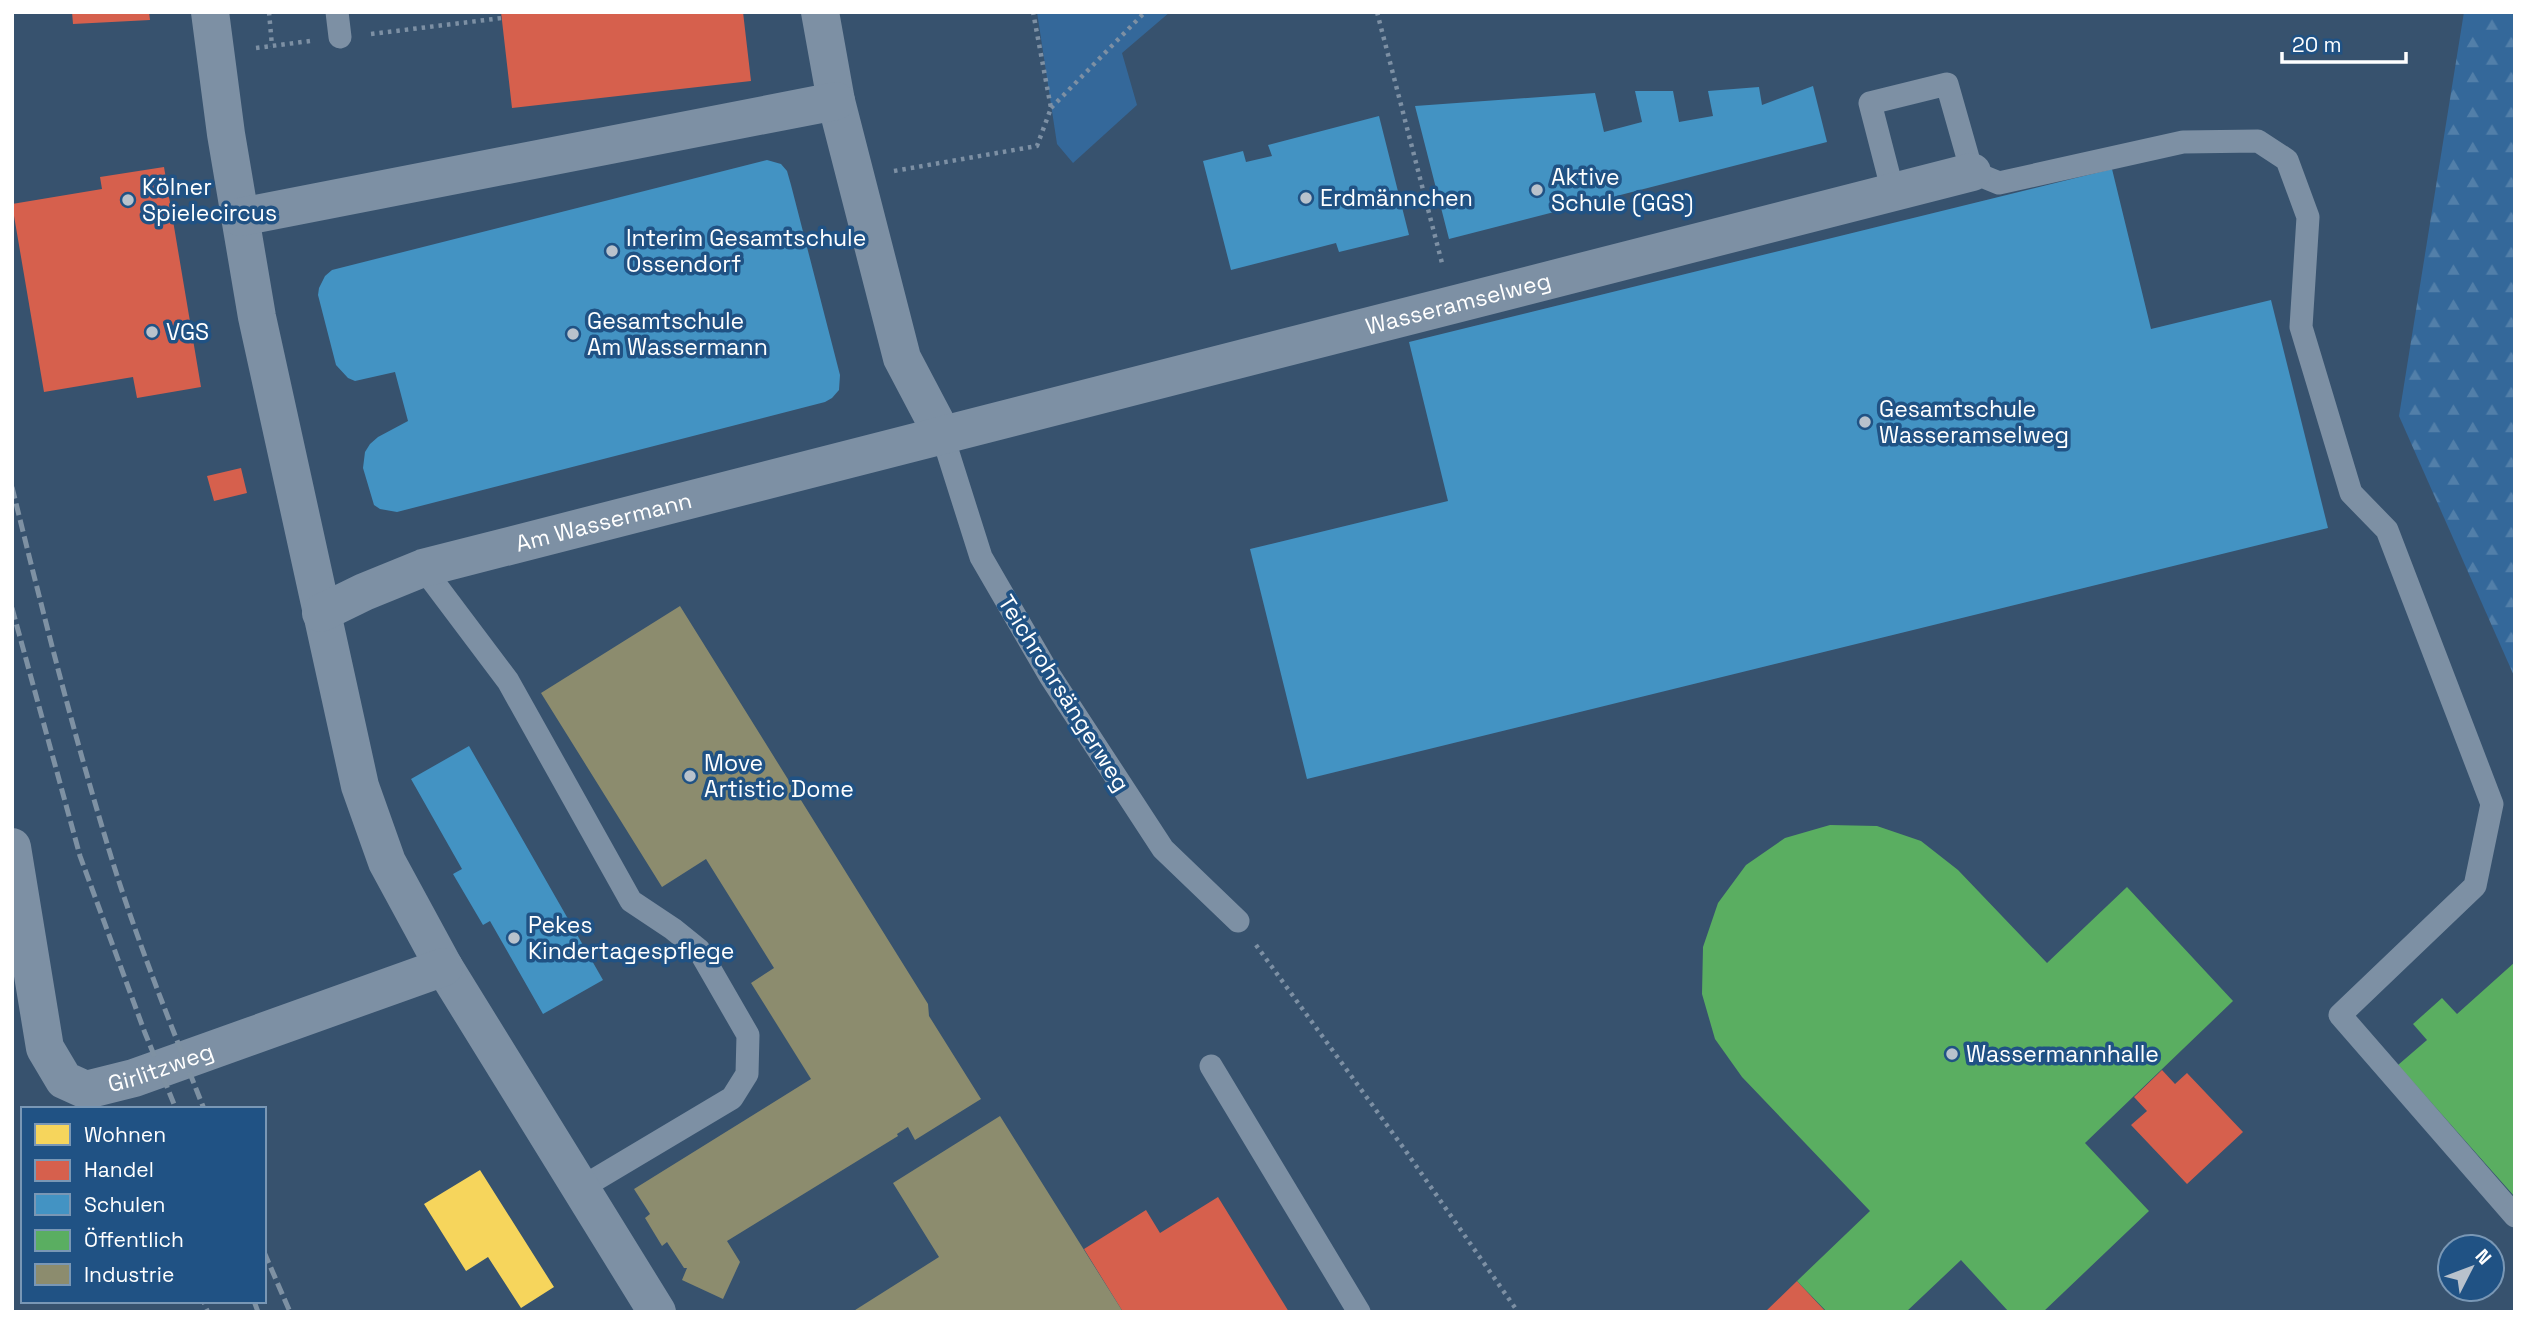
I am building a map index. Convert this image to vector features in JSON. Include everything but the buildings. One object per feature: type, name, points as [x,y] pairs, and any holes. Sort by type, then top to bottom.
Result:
[{"type":"street","points":[[209,12],[226,134],[257,317],[359,786],[387,862],[444,967],[657,1312]]},
{"type":"street","points":[[820,12],[836,101],[902,358],[942,434]]},
{"type":"street","points":[[240,217],[836,101]]},
{"type":"street","name":"Wasseramselweg","points":[[942,434],[1104,396],[1972,172]]},
{"type":"street","name":"Am Wassermann","points":[[321,612],[423,568],[942,434]]},
{"type":"street","name":"Girlitzweg","points":[[12,847],[45,1048],[64,1080],[86,1090],[135,1078],[444,967]]},
{"type":"lane","points":[[337,12],[340,37]]},
{"type":"lane","points":[[1893,192],[1870,103],[1947,84],[1972,172],[1999,183],[2183,142],[2258,141],[2287,160],[2308,217],[2301,327],[2351,493],[2387,530],[2492,804],[2475,886],[2340,1015],[2515,1216]]},
{"type":"lane","name":"Teichrohrsängerweg","points":[[942,434],[981,557],[1050,676],[1163,849],[1238,921]]},
{"type":"lane","points":[[423,568],[508,681],[631,901],[699,950],[748,1035],[747,1074],[732,1098],[580,1188]]},
{"type":"lane","points":[[1212,1066],[1359,1312]]},
{"type":"path","points":[[269,12],[272,46]]},
{"type":"path","points":[[1033,12],[1051,108]]},
{"type":"path","points":[[856,178],[1037,146],[1051,108],[1145,12]]},
{"type":"path","points":[[1377,12],[1453,305]]},
{"type":"path","points":[[1238,921],[1405,1150],[1518,1312]]},
{"type":"green space","points":[[1037,12],[1170,12],[1122,53],[1137,105],[1073,163],[1057,144]]},
{"type":"green space","points":[[2464,12],[2515,12],[2515,678],[2399,416]]},
{"type":"railway","points":[[12,487],[106,840],[140,942],[203,1107]]},
{"type":"railway","points":[[12,608],[80,856],[175,1107]]},
{"type":"railway","points":[[266,1257],[290,1312]]},
{"type":"railway","points":[[255,1303],[258,1312]]},
{"type":"place","name":"Aktive Schule (GGS)","points":[[1537,190]]},
{"type":"place","name":"Erdmännchen","points":[[1306,198]]},
{"type":"place","name":"Kölner Spielecircus","points":[[128,200]]},
{"type":"place","name":"Interim Gesamtschule Ossendorf","points":[[612,251]]},
{"type":"place","name":"VGS","points":[[152,332]]},
{"type":"place","name":"Gesamtschule Am Wassermann","points":[[573,334]]},
{"type":"place","name":"Gesamtschule Wasseramselweg","points":[[1865,422]]},
{"type":"place","name":"Move Artistic Dome","points":[[690,776]]},
{"type":"place","name":"Pekes Kindertagespflege","points":[[514,938]]},
{"type":"place","name":"Wassermannhalle","points":[[1952,1054]]}]
